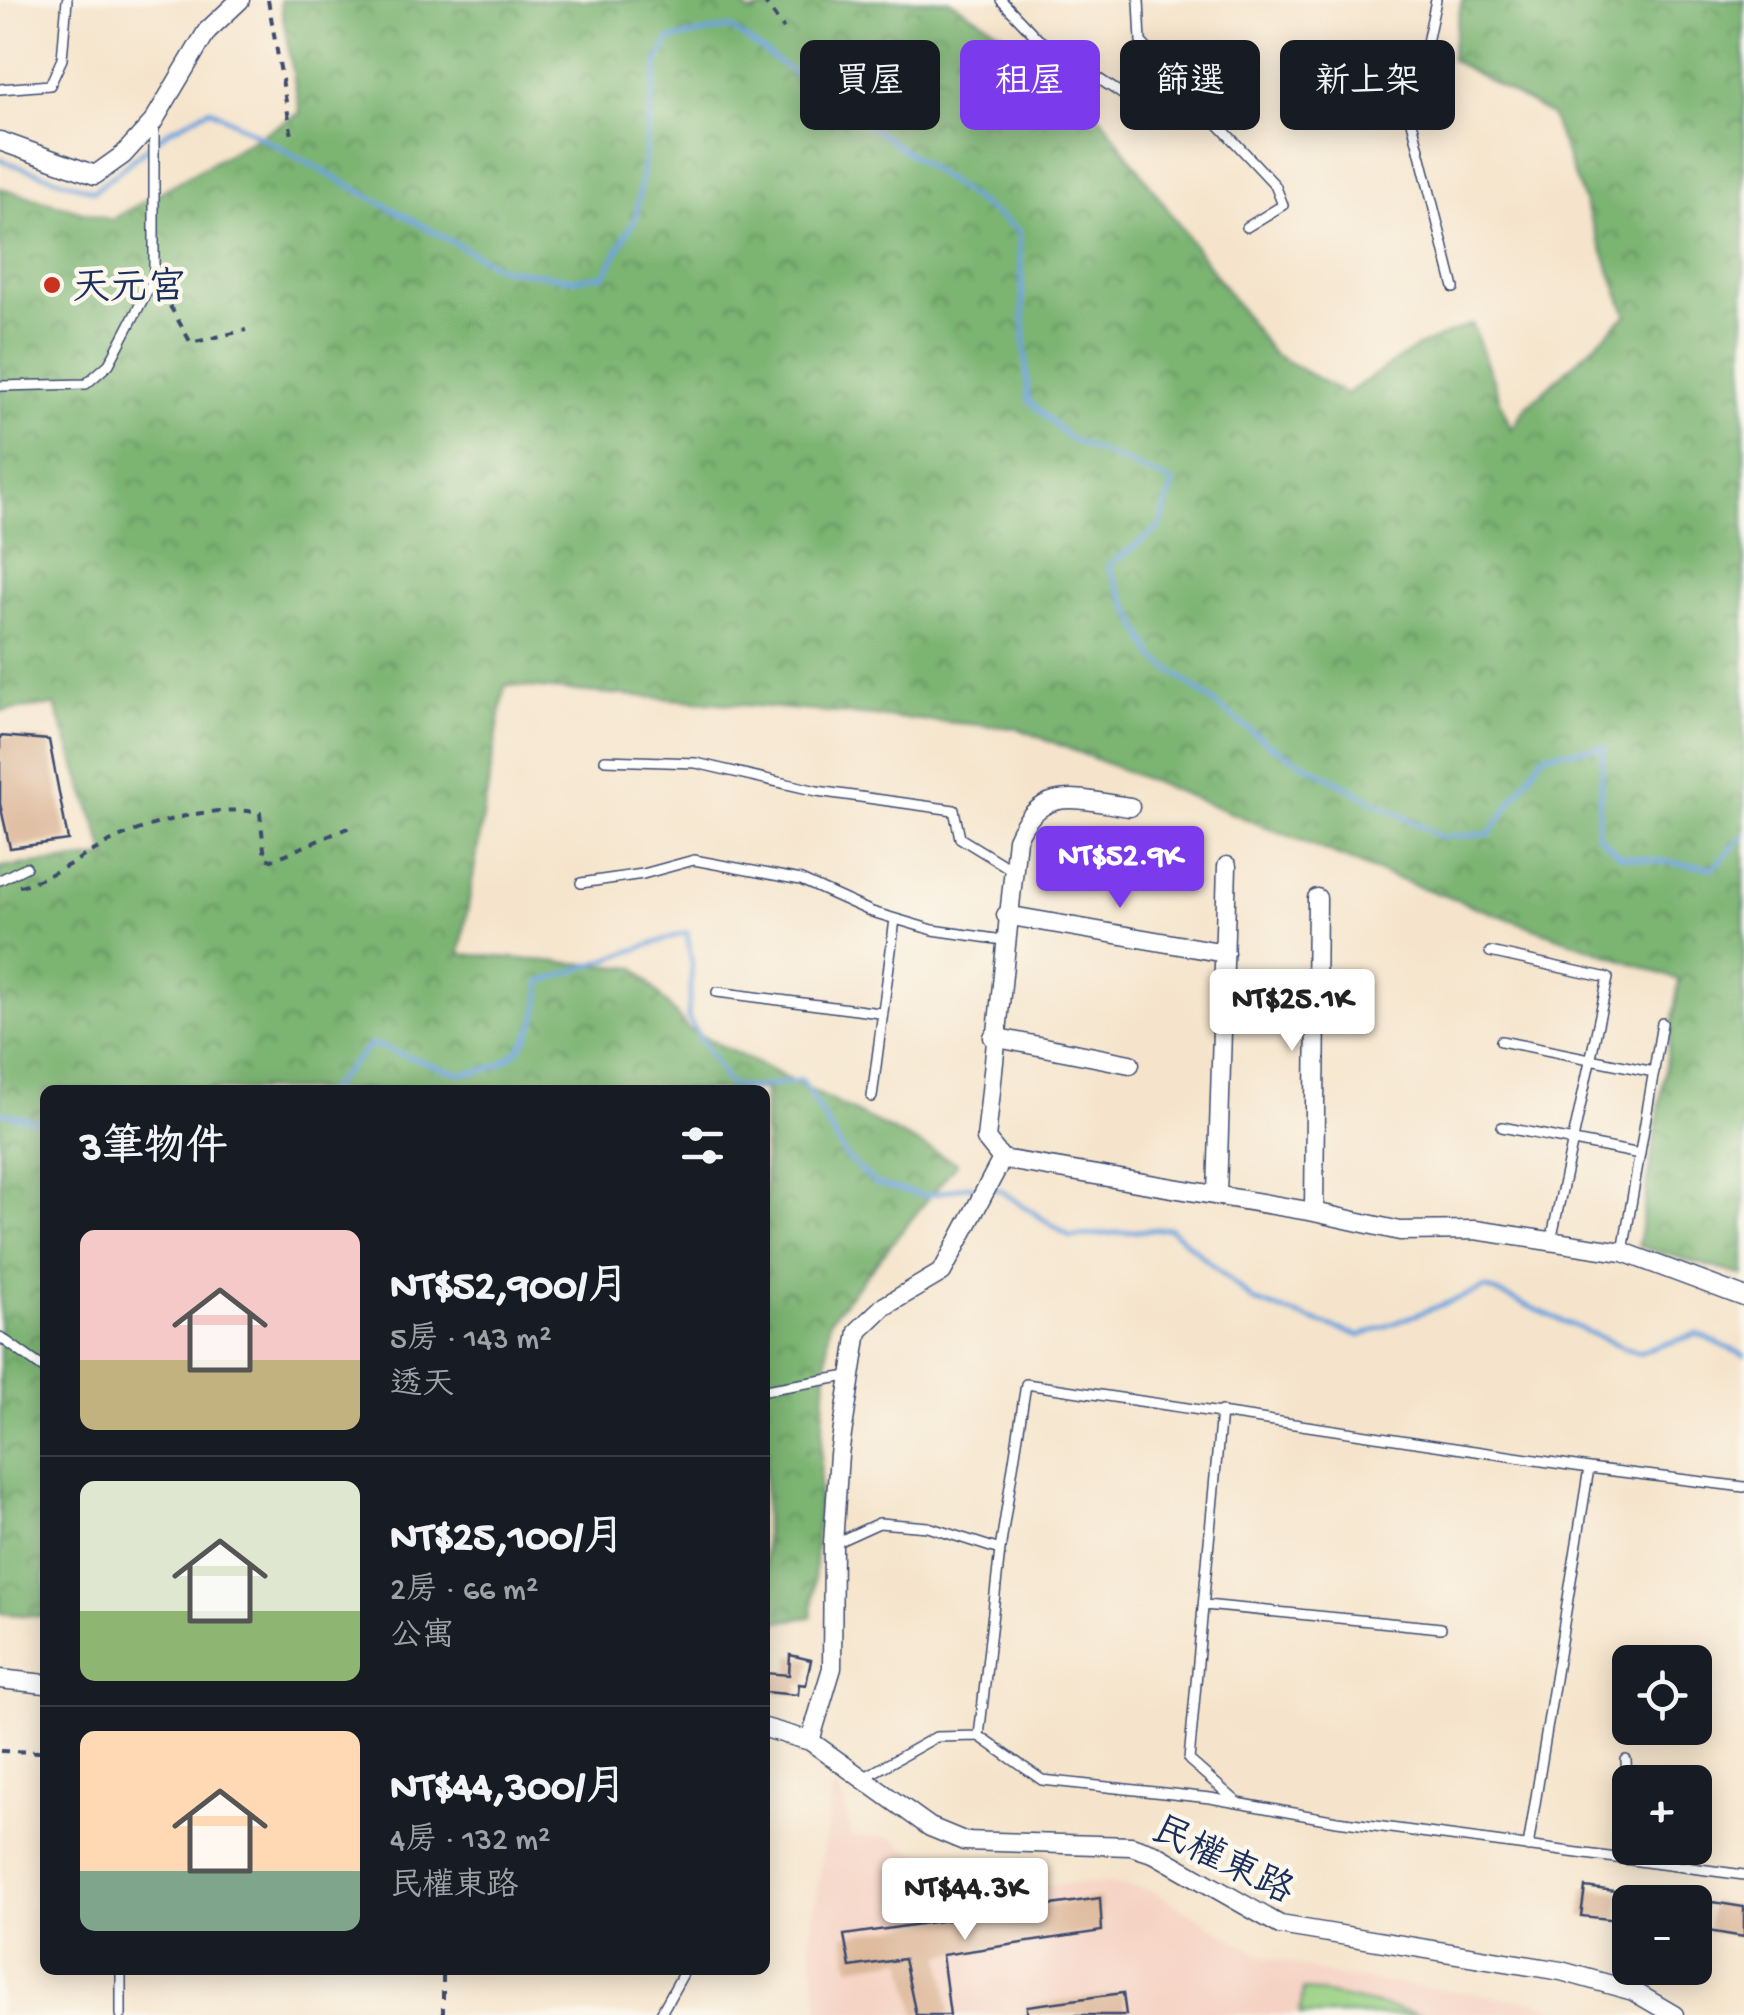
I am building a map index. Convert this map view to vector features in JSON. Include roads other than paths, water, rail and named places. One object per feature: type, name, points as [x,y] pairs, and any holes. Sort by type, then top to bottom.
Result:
[{"type":"street","points":[[0,141],[95,175],[154,127],[207,31],[240,0]]},
{"type":"street","points":[[1130,807],[1070,799],[1044,802],[1028,814],[1017,839],[993,1037],[986,1139],[1002,1159],[1314,1212],[1400,1232],[1475,1230],[1622,1252],[1744,1297]]},
{"type":"street","points":[[1217,1195],[1227,866]]},
{"type":"street","points":[[1314,1212],[1317,898]]},
{"type":"street","points":[[1006,915],[1225,954]]},
{"type":"street","points":[[993,1037],[1130,1064]]},
{"type":"street","points":[[810,1741],[832,1668],[832,1544],[848,1376],[858,1331],[882,1307],[942,1272],[1002,1159]]},
{"type":"street","points":[[0,1679],[40,1683]]},
{"type":"street","name":"民權東路","points":[[770,1733],[810,1741],[865,1777],[930,1828],[964,1841],[1131,1846],[1156,1854],[1251,1912],[1280,1925],[1561,1970],[1633,1991],[1674,2015]]},
{"type":"lane","points":[[0,90],[50,85],[62,59],[67,0]]},
{"type":"lane","points":[[1001,0],[1038,40],[1120,93]]},
{"type":"lane","points":[[1139,0],[1141,42],[1274,184],[1282,205],[1247,227]]},
{"type":"lane","points":[[1436,0],[1411,118],[1454,288]]},
{"type":"lane","points":[[0,386],[86,384],[109,364],[154,278],[154,127]]},
{"type":"lane","points":[[606,760],[696,763],[817,791],[954,810],[960,838],[1012,870]]},
{"type":"lane","points":[[581,883],[642,874],[694,860],[801,880],[895,920],[1004,940]]},
{"type":"lane","points":[[0,880],[26,867]]},
{"type":"lane","points":[[872,1096],[895,920]]},
{"type":"lane","points":[[1490,952],[1608,978],[1551,1241]]},
{"type":"lane","points":[[716,992],[880,1013]]},
{"type":"lane","points":[[1622,1252],[1662,1023]]},
{"type":"lane","points":[[1501,1041],[1654,1072]]},
{"type":"lane","points":[[1502,1127],[1640,1154]]},
{"type":"lane","points":[[0,1337],[40,1366]]},
{"type":"lane","points":[[770,1389],[848,1376]]},
{"type":"lane","points":[[979,1736],[1000,1550],[1026,1384],[1589,1468],[1744,1487]]},
{"type":"lane","points":[[1221,1411],[1189,1760],[1239,1804]]},
{"type":"lane","points":[[1528,1847],[1589,1468]]},
{"type":"lane","points":[[832,1544],[879,1523],[928,1527],[1000,1550]]},
{"type":"lane","points":[[1206,1605],[1441,1628]]},
{"type":"lane","points":[[865,1777],[936,1736],[979,1736],[1042,1780],[1612,1858]]},
{"type":"lane","points":[[1626,1760],[1626,1765]]},
{"type":"lane","points":[[1667,1865],[1744,1876]]},
{"type":"lane","points":[[121,1975],[122,2015]]},
{"type":"lane","points":[[660,2015],[682,1975]]},
{"type":"waterway","points":[[0,160],[94,191],[168,131],[210,109],[500,268],[573,279],[605,275],[636,216],[658,61],[669,40],[730,28],[1019,231],[1028,400],[1070,439],[1173,483],[1160,527],[1108,566],[1154,657],[1271,746],[1441,837],[1490,834],[1544,754],[1604,747],[1597,834],[1620,856],[1713,868],[1744,836]]},
{"type":"waterway","points":[[333,1085],[371,1044],[459,1073],[496,1066],[510,1058],[530,1033],[540,1001],[541,982],[687,932],[692,965],[688,1018],[729,1085]]},
{"type":"waterway","points":[[770,1085],[802,1080],[846,1157],[876,1184],[925,1196],[967,1186],[1000,1190],[1070,1237],[1170,1228],[1254,1301],[1360,1336],[1486,1288],[1637,1353],[1697,1334],[1744,1355]]},
{"type":"waterway","points":[[0,1112],[40,1122]]},
{"type":"place","name":"天元宮","points":[[52,285]]}]
